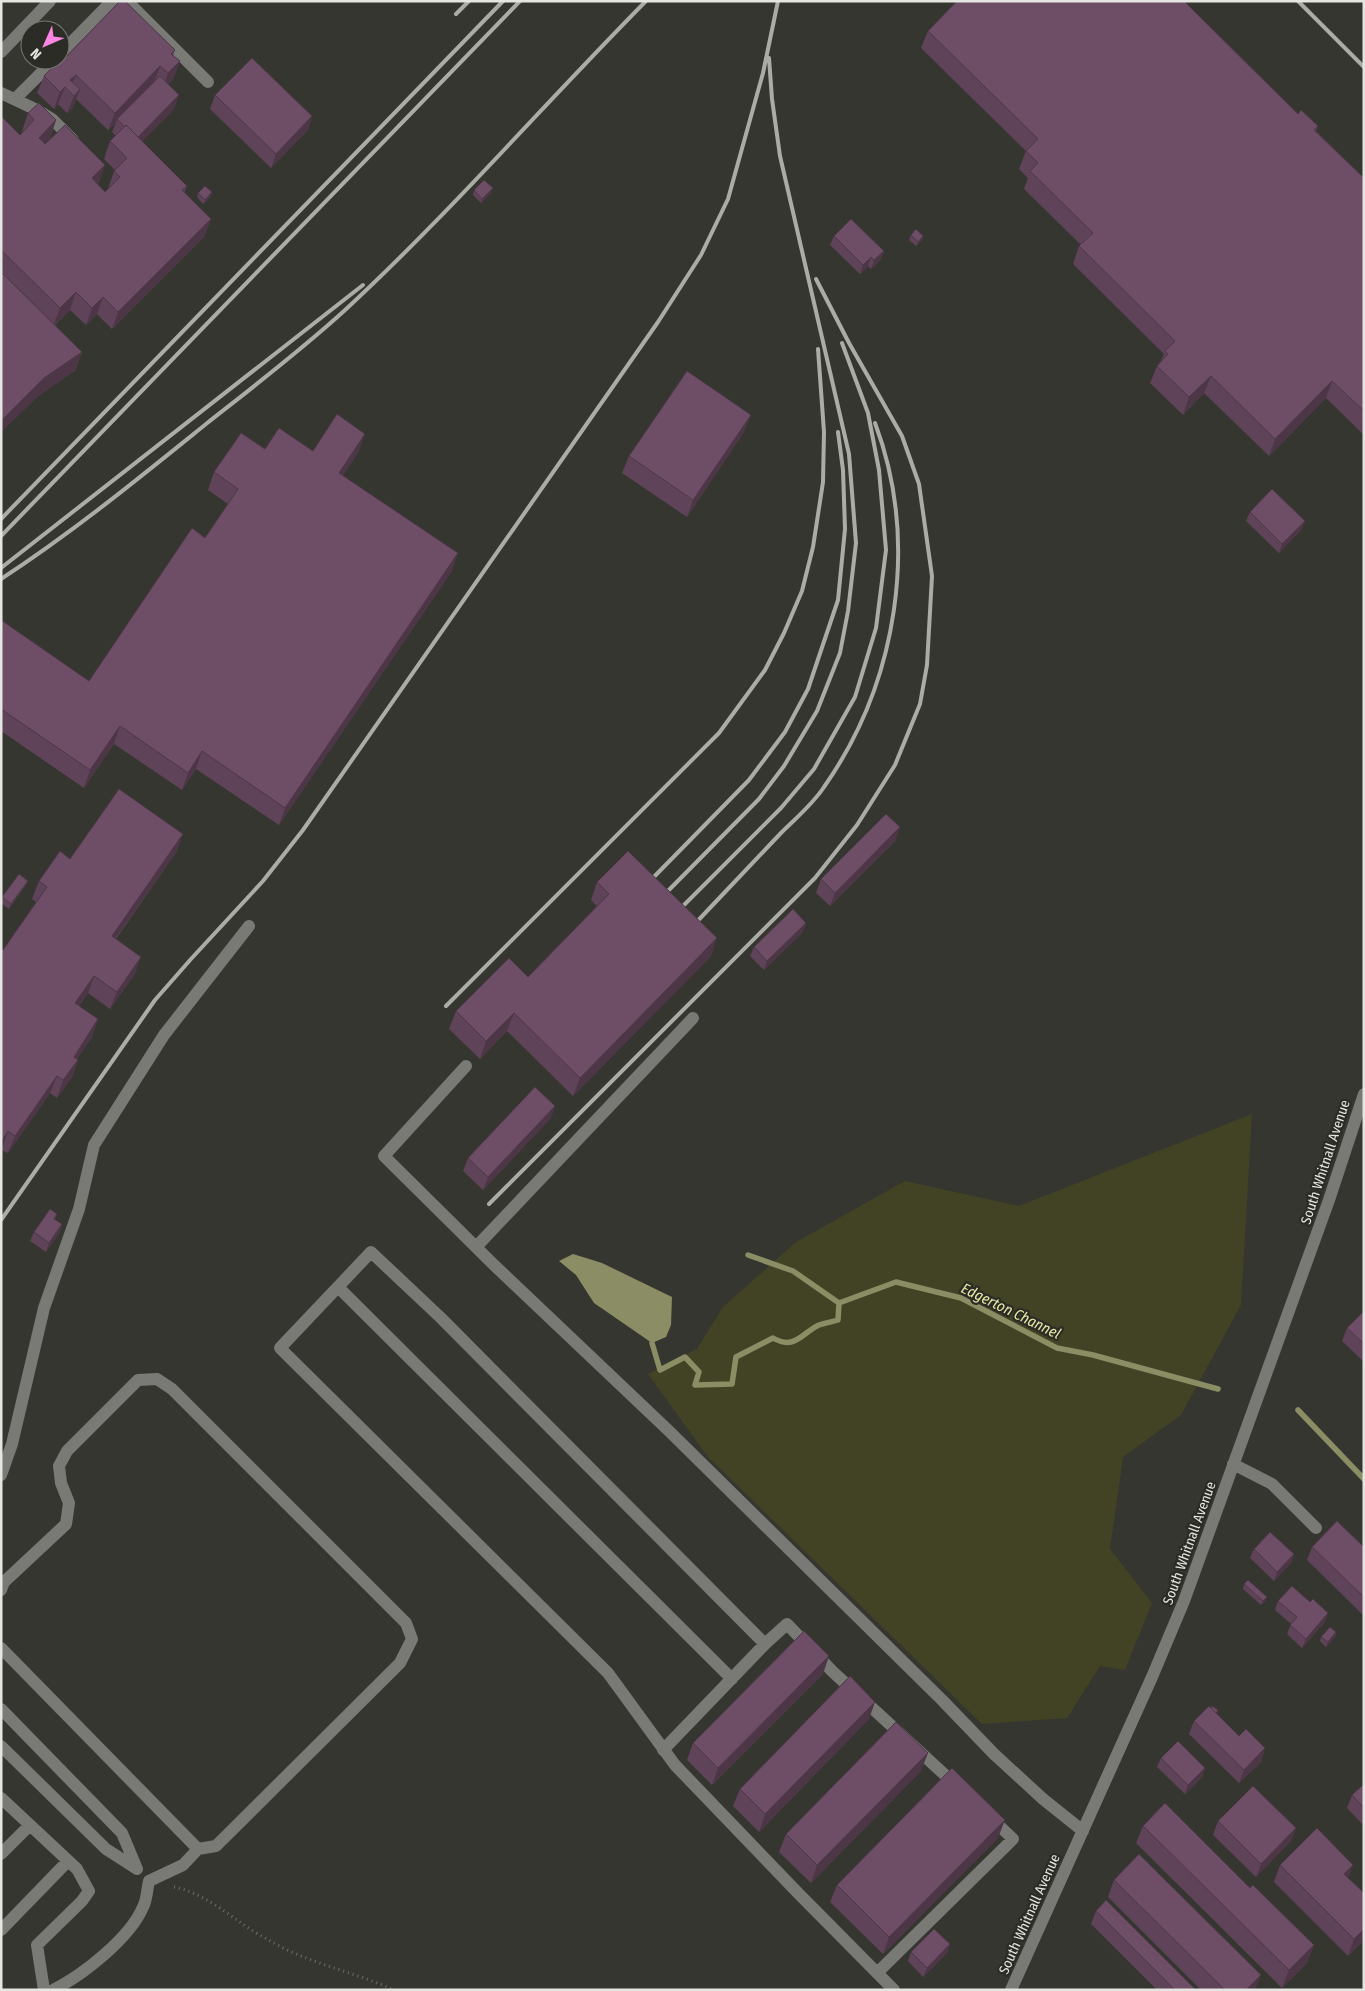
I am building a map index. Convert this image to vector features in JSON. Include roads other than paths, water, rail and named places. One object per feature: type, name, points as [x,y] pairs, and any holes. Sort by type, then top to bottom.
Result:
[{"type":"street","points":[[1,52],[50,1]]},
{"type":"street","points":[[70,44],[112,1]]},
{"type":"street","points":[[128,1],[208,82]]},
{"type":"street","points":[[15,99],[44,70]]},
{"type":"street","points":[[1,93],[52,120],[79,147]]},
{"type":"street","points":[[1,1475],[12,1444],[44,1308],[79,1209],[94,1145],[164,1035],[249,926]]},
{"type":"street","points":[[476,1247],[693,1018]]},
{"type":"street","points":[[466,1066],[384,1156],[476,1247],[669,1431],[942,1700],[994,1754],[1043,1799],[1083,1831]]},
{"type":"street","name":"South Whitnall Avenue","points":[[1011,1990],[1184,1601],[1329,1200],[1364,1094]]},
{"type":"street","points":[[765,1644],[441,1318],[372,1252],[280,1348],[608,1672],[663,1750],[797,1892],[894,1990]]},
{"type":"street","points":[[338,1287],[732,1679]]},
{"type":"street","points":[[1,1590],[4,1582],[66,1524],[69,1503],[61,1483],[60,1466],[67,1451],[138,1380],[157,1379],[172,1389],[406,1623],[412,1639],[400,1663],[216,1846],[198,1848],[183,1865],[148,1881]]},
{"type":"street","points":[[1234,1464],[1272,1484],[1316,1528]]},
{"type":"street","points":[[663,1750],[786,1624],[833,1672],[963,1792]]},
{"type":"street","points":[[1,1648],[198,1848]]},
{"type":"street","points":[[1,1709],[122,1833],[137,1869]]},
{"type":"street","points":[[1,1746],[106,1849],[137,1869],[148,1881]]},
{"type":"street","points":[[1,1798],[77,1870],[89,1891],[82,1901],[37,1945],[44,1990]]},
{"type":"street","points":[[878,1972],[1013,1839],[977,1805]]},
{"type":"street","points":[[1,1854],[30,1825]]},
{"type":"street","points":[[1,1930],[68,1861]]},
{"type":"street","points":[[53,1990],[97,1961],[125,1934],[143,1907],[148,1881]]},
{"type":"waterway","points":[[748,1255],[793,1271],[839,1303]]},
{"type":"waterway","name":"Edgerton Channel","points":[[839,1303],[896,1282],[961,1298],[1057,1348],[1093,1355],[1218,1389]]},
{"type":"waterway","name":"Edgerton Channel","points":[[652,1343],[660,1370],[685,1357],[699,1372],[695,1385],[732,1384],[736,1357],[773,1338],[787,1342],[793,1341],[819,1325],[838,1320],[839,1303]]},
{"type":"waterway","name":"Edgerton Channel","points":[[1298,1410],[1364,1479]]},
{"type":"railway","points":[[456,14],[469,1]]},
{"type":"railway","points":[[1,519],[503,1]]},
{"type":"railway","points":[[1,536],[520,1]]},
{"type":"railway","points":[[1,579],[80,524],[276,369],[344,311],[460,197],[646,1]]},
{"type":"railway","points":[[1,1220],[155,1000],[263,881],[303,830],[658,322],[701,255],[728,199],[763,73],[778,1]]},
{"type":"railway","points":[[1298,1],[1364,67]]},
{"type":"railway","points":[[659,900],[759,799],[784,766],[817,711],[840,653],[848,611],[856,543],[849,454],[780,156],[772,99],[769,58]]},
{"type":"railway","points":[[489,1204],[815,878],[857,825],[895,765],[920,704],[927,665],[932,576],[919,484],[902,436],[849,343],[816,279]]},
{"type":"railway","points":[[1,568],[363,285]]},
{"type":"railway","points":[[674,915],[781,808],[814,769],[855,697],[876,628],[886,550],[879,470],[868,413],[842,343]]},
{"type":"railway","points":[[446,1006],[719,733],[765,670],[784,633],[802,591],[813,547],[823,482],[824,432],[818,349]]},
{"type":"railway","points":[[689,930],[820,793],[849,746],[869,703],[884,658],[894,611],[898,563],[896,516],[889,469],[875,423]]},
{"type":"railway","points":[[645,886],[749,780],[785,732],[808,689],[838,600],[845,529],[843,470],[838,432]]}]
